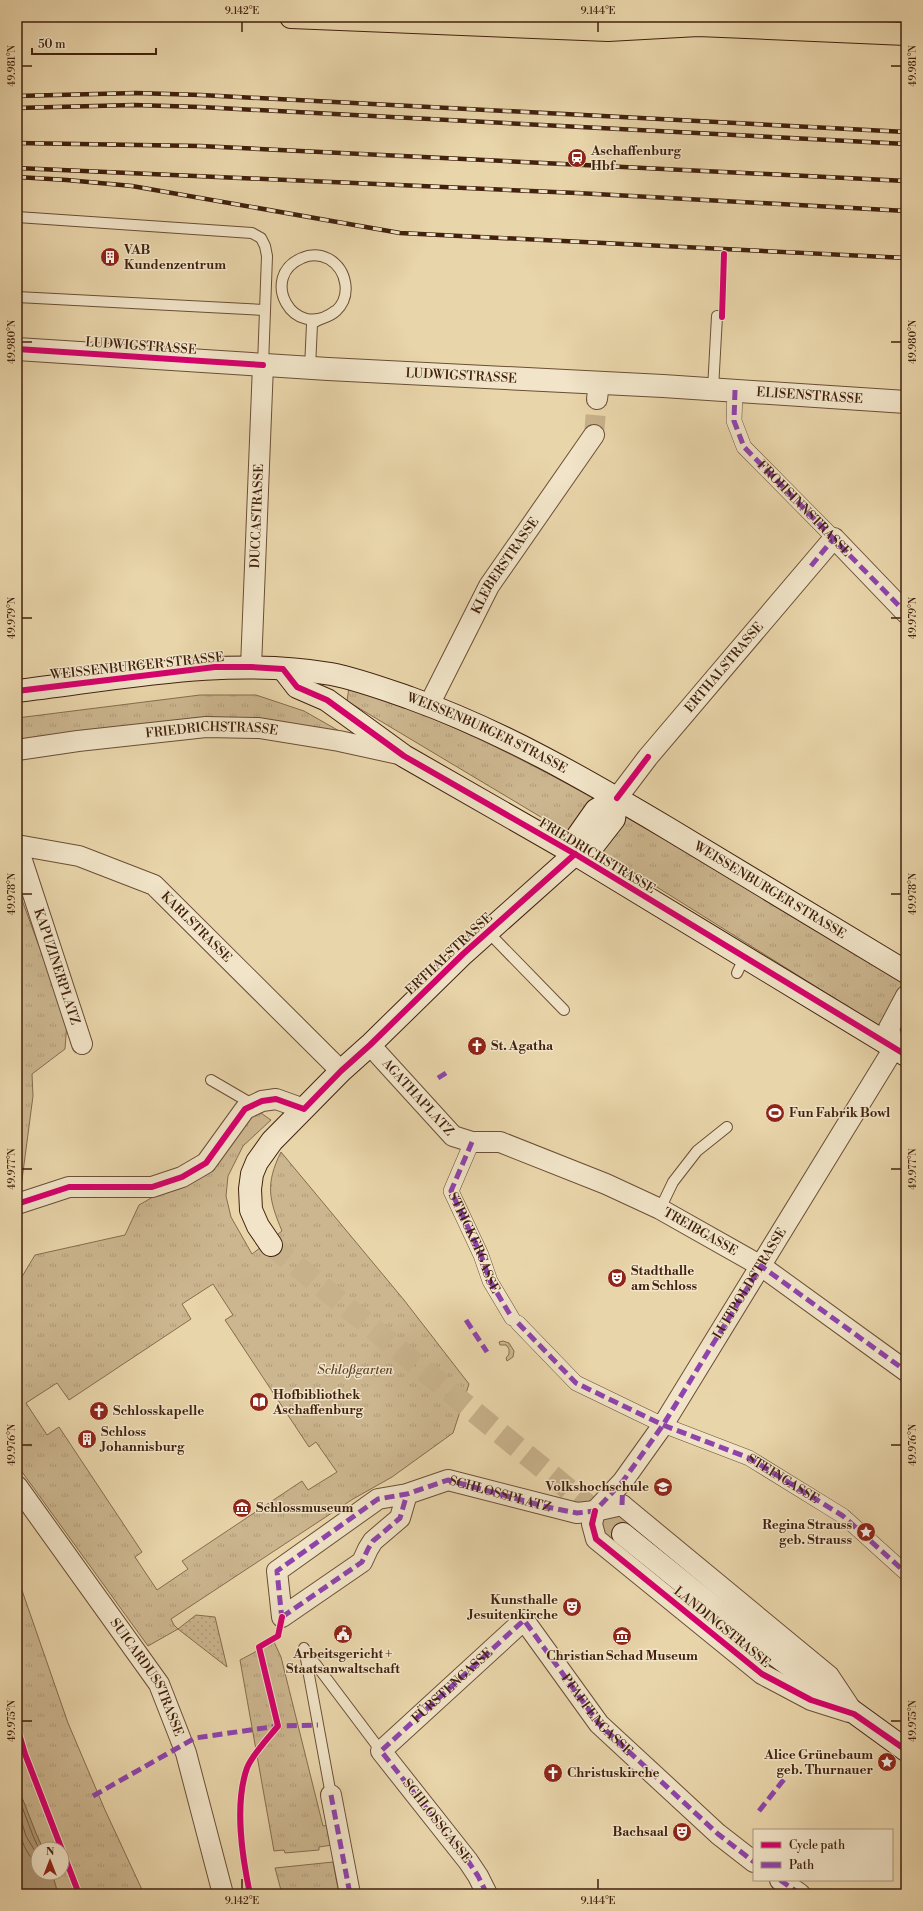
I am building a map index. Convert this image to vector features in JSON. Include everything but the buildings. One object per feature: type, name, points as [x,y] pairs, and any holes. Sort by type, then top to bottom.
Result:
[{"type":"main road","points":[[291,17],[608,30],[698,25],[824,24],[906,34]]},
{"type":"main road","points":[[645,17],[698,25]]},
{"type":"main road","name":"LUDWIGSTRASSE","points":[[17,349],[310,368],[598,391],[713,389]]},
{"type":"main road","name":"ELISENSTRASSE","points":[[713,389],[906,402]]},
{"type":"main road","name":"WEISSENBURGER STRASSE","points":[[17,691],[215,667],[251,667],[332,674],[382,688],[429,705],[511,740],[617,798],[906,972]]},
{"type":"main road","name":"FRIEDRICHSTRASSE","points":[[283,669],[297,687],[327,700],[404,756],[575,854],[740,965],[902,1049]]},
{"type":"main road","name":"ERTHALSTRASSE","points":[[271,1245],[258,1226],[251,1210],[250,1189],[252,1174],[257,1162],[272,1141],[341,1071],[488,932],[575,854],[577,837],[596,810],[617,798]]},
{"type":"main road","name":"LANDINGSTRASSE","points":[[623,1534],[753,1639],[854,1714],[906,1750]]},
{"type":"street","name":"DUCCASTRASSE","points":[[251,667],[263,365]]},
{"type":"street","name":"FROHSINNSTRASSE","points":[[735,390],[734,422],[744,447],[906,613]]},
{"type":"street","name":"KLEBERSTRASSE","points":[[429,705],[489,586],[594,435]]},
{"type":"street","name":"ERTHALSTRASSE","points":[[617,798],[648,757],[834,538]]},
{"type":"street","name":"FRIEDRICHSTRASSE","points":[[17,750],[78,741],[206,726],[259,728],[339,741],[404,756]]},
{"type":"street","name":"KAPUZINERPLATZ","points":[[17,845],[82,1044]]},
{"type":"street","name":"KARLSTRASSE","points":[[17,845],[79,856],[154,885],[341,1071]]},
{"type":"street","points":[[902,1049],[889,1028],[906,996]]},
{"type":"street","name":"AGATHAPLATZ","points":[[370,1045],[453,1136],[472,1142]]},
{"type":"street","name":"LUITPOLDSTRASSE","points":[[595,1511],[623,1481],[663,1425],[761,1266],[902,1049]]},
{"type":"street","points":[[17,1204],[69,1187],[152,1187],[182,1177],[206,1163],[245,1109],[262,1101],[276,1099],[304,1108]]},
{"type":"street","name":"TREIBGASSE","points":[[472,1142],[500,1142],[606,1184],[660,1209],[761,1266],[906,1371]]},
{"type":"street","name":"STRICKERGASSE","points":[[472,1142],[451,1191],[481,1255],[490,1281],[515,1321],[576,1383],[642,1415]]},
{"type":"street","name":"STEINGASSE","points":[[642,1415],[663,1425],[749,1458],[843,1516],[906,1573]]},
{"type":"street","name":"SCHLOSSPLATZ","points":[[407,1494],[400,1518],[373,1541],[362,1562],[282,1617],[277,1571],[378,1499],[407,1494],[448,1480],[548,1507],[577,1513],[595,1511]]},
{"type":"street","points":[[595,1511],[622,1505],[623,1481]]},
{"type":"street","name":"SUICARDUSSTRASSE","points":[[17,1486],[159,1684],[186,1753],[223,1894]]},
{"type":"street","name":"LANDINGSTRASSE","points":[[622,1505],[829,1676],[854,1714]]},
{"type":"street","name":"LANDINGSTRASSE","points":[[595,1511],[592,1524],[596,1539],[762,1674],[811,1700],[854,1714]]},
{"type":"street","name":"FÜRSTENGASSE","points":[[381,1751],[524,1620]]},
{"type":"street","name":"PFAFFENGASSE","points":[[524,1620],[599,1724],[718,1834],[753,1861]]},
{"type":"street","name":"SCHLOSSGASSE","points":[[381,1751],[459,1848],[478,1876],[487,1894]]},
{"type":"street","points":[[331,1795],[350,1894]]},
{"type":"street","points":[[781,1881],[800,1894]]},
{"type":"lane","points":[[17,216],[252,233],[261,238],[265,246],[267,256],[263,365]]},
{"type":"lane","points":[[310,368],[312,324],[336,311],[343,302],[346,293],[345,280],[341,270],[332,262],[323,257],[313,255],[295,261],[286,271],[282,285],[286,305],[295,314],[312,320],[330,315],[335,311]]},
{"type":"lane","points":[[17,297],[265,310]]},
{"type":"lane","points":[[713,389],[717,316]]},
{"type":"lane","points":[[488,932],[564,1010]]},
{"type":"lane","points":[[211,1080],[254,1105]]},
{"type":"lane","points":[[660,1209],[673,1182],[696,1151],[727,1127]]},
{"type":"lane","points":[[331,1795],[304,1648],[381,1751]]},
{"type":"green space","points":[[349,687],[423,714],[495,747],[565,783],[634,821],[837,943],[906,982],[906,1043],[636,874],[347,701]]},
{"type":"green space","points":[[200,695],[256,695],[304,711],[341,732],[17,741],[17,718]]},
{"type":"green space","points":[[17,892],[22,900],[67,1022],[65,1049],[32,1074],[33,1096],[20,1195],[17,1197]]},
{"type":"green space","name":"Schloßgarten","points":[[255,1109],[271,1120],[243,1146],[228,1176],[226,1196],[231,1217],[252,1254],[282,1231],[274,1210],[271,1192],[273,1173],[281,1152],[404,1300],[469,1384],[453,1433],[392,1477],[353,1499],[171,1619],[178,1629],[148,1646],[17,1465],[17,1285],[35,1255],[125,1235],[139,1205],[193,1174]],"holes":[[[213,1284],[233,1315],[225,1320],[309,1447],[316,1442],[337,1472],[308,1490],[302,1481],[182,1561],[188,1569],[157,1590],[135,1557],[142,1552],[59,1427],[47,1435],[26,1403],[57,1383],[69,1400],[191,1319],[182,1304]]]},
{"type":"green space","points":[[503,1341],[509,1343],[514,1351],[513,1357],[507,1361],[506,1358],[509,1354],[509,1349],[506,1345],[500,1345],[499,1342]]},
{"type":"green space","points":[[17,1576],[68,1723],[105,1810],[144,1894],[58,1894],[54,1881],[70,1881],[70,1841],[39,1841],[17,1787]]},
{"type":"green space","points":[[196,1615],[215,1617],[227,1667],[178,1629]]},
{"type":"green space","points":[[274,1642],[281,1657],[323,1826],[329,1825],[332,1845],[319,1847],[319,1850],[285,1853],[284,1850],[274,1851],[240,1660]]},
{"type":"green space","points":[[333,1862],[339,1894],[282,1894],[275,1868]]},
{"type":"water","points":[[17,1787],[39,1841],[30,1841],[30,1881],[54,1881],[58,1894],[17,1894]]},
{"type":"tunnel","points":[[594,435],[597,399]]},
{"type":"tunnel","points":[[271,1245],[623,1534]]},
{"type":"railway","points":[[17,96],[136,93],[201,95],[906,132]]},
{"type":"railway","points":[[17,108],[134,105],[200,107],[906,144]]},
{"type":"railway","points":[[17,143],[200,146],[906,181]]},
{"type":"railway","points":[[17,168],[577,193],[906,211]]},
{"type":"railway","points":[[17,177],[132,186],[400,233],[906,258]]},
{"type":"marked path","points":[[735,390],[734,421],[744,447],[906,613]]},
{"type":"marked path","points":[[811,566],[834,538]]},
{"type":"marked path","points":[[438,1078],[446,1073]]},
{"type":"marked path","points":[[472,1142],[451,1191],[481,1255],[490,1281],[512,1318]]},
{"type":"marked path","points":[[282,1620],[277,1571],[378,1499],[407,1494],[448,1480],[547,1507],[577,1513],[595,1511],[623,1481],[663,1425],[761,1266],[906,1371]]},
{"type":"marked path","points":[[466,1320],[487,1352]]},
{"type":"marked path","points":[[518,1323],[576,1383],[663,1425],[749,1458],[843,1516],[906,1573]]},
{"type":"marked path","points":[[622,1505],[623,1481]]},
{"type":"marked path","points":[[282,1617],[362,1562],[373,1541],[400,1518],[407,1494]]},
{"type":"marked path","points":[[487,1894],[468,1861],[381,1751],[524,1620],[599,1724],[718,1834],[753,1861]]},
{"type":"marked path","points":[[93,1796],[195,1738],[278,1726],[318,1725]]},
{"type":"marked path","points":[[759,1811],[785,1778]]},
{"type":"marked path","points":[[331,1795],[350,1894]]},
{"type":"marked path","points":[[781,1881],[800,1894]]},
{"type":"cycle path","points":[[722,317],[724,254]]},
{"type":"cycle path","points":[[17,349],[263,365]]},
{"type":"cycle path","points":[[17,691],[215,667],[283,669],[297,687],[327,700],[404,756],[575,854],[906,1055]]},
{"type":"cycle path","points":[[617,798],[648,757]]},
{"type":"cycle path","points":[[17,1204],[69,1187],[152,1187],[182,1177],[206,1163],[245,1109],[262,1101],[276,1099],[304,1109],[341,1071],[370,1045],[463,954],[575,854]]},
{"type":"cycle path","points":[[595,1511],[592,1524],[596,1539],[762,1674],[811,1700],[854,1714],[906,1750]]},
{"type":"cycle path","points":[[250,1894],[242,1847],[240,1814],[241,1798],[243,1782],[249,1763],[278,1726],[259,1647],[278,1636],[282,1617]]},
{"type":"cycle path","points":[[17,1727],[25,1754],[79,1894]]},
{"type":"place","name":"Aschaffenburg Hbf","points":[[577,158]]},
{"type":"place","name":"VAB Kundenzentrum","points":[[110,257]]},
{"type":"place","name":"St. Agatha","points":[[477,1046]]},
{"type":"place","name":"Fun Fabrik Bowl","points":[[775,1113]]},
{"type":"place","name":"Stadthalle am Schloss","points":[[617,1278]]},
{"type":"place","name":"Hofbibliothek Aschaffenburg","points":[[259,1402]]},
{"type":"place","name":"Schlosskapelle","points":[[99,1411]]},
{"type":"place","name":"Schloss Johannisburg","points":[[87,1439]]},
{"type":"place","name":"Volkshochschule","points":[[663,1487]]},
{"type":"place","name":"Schlossmuseum","points":[[242,1508]]},
{"type":"place","name":"Regina Strauss geb. Strauss","points":[[866,1532]]},
{"type":"place","name":"Kunsthalle Jesuitenkirche","points":[[572,1607]]},
{"type":"place","name":"Arbeitsgericht + Staatsanwaltschaft","points":[[343,1634]]},
{"type":"place","name":"Christian Schad Museum","points":[[622,1636]]},
{"type":"place","name":"Alice Grünebaum geb. Thurnauer","points":[[887,1762]]},
{"type":"place","name":"Christuskirche","points":[[553,1773]]},
{"type":"place","name":"Bachsaal","points":[[682,1832]]}]
